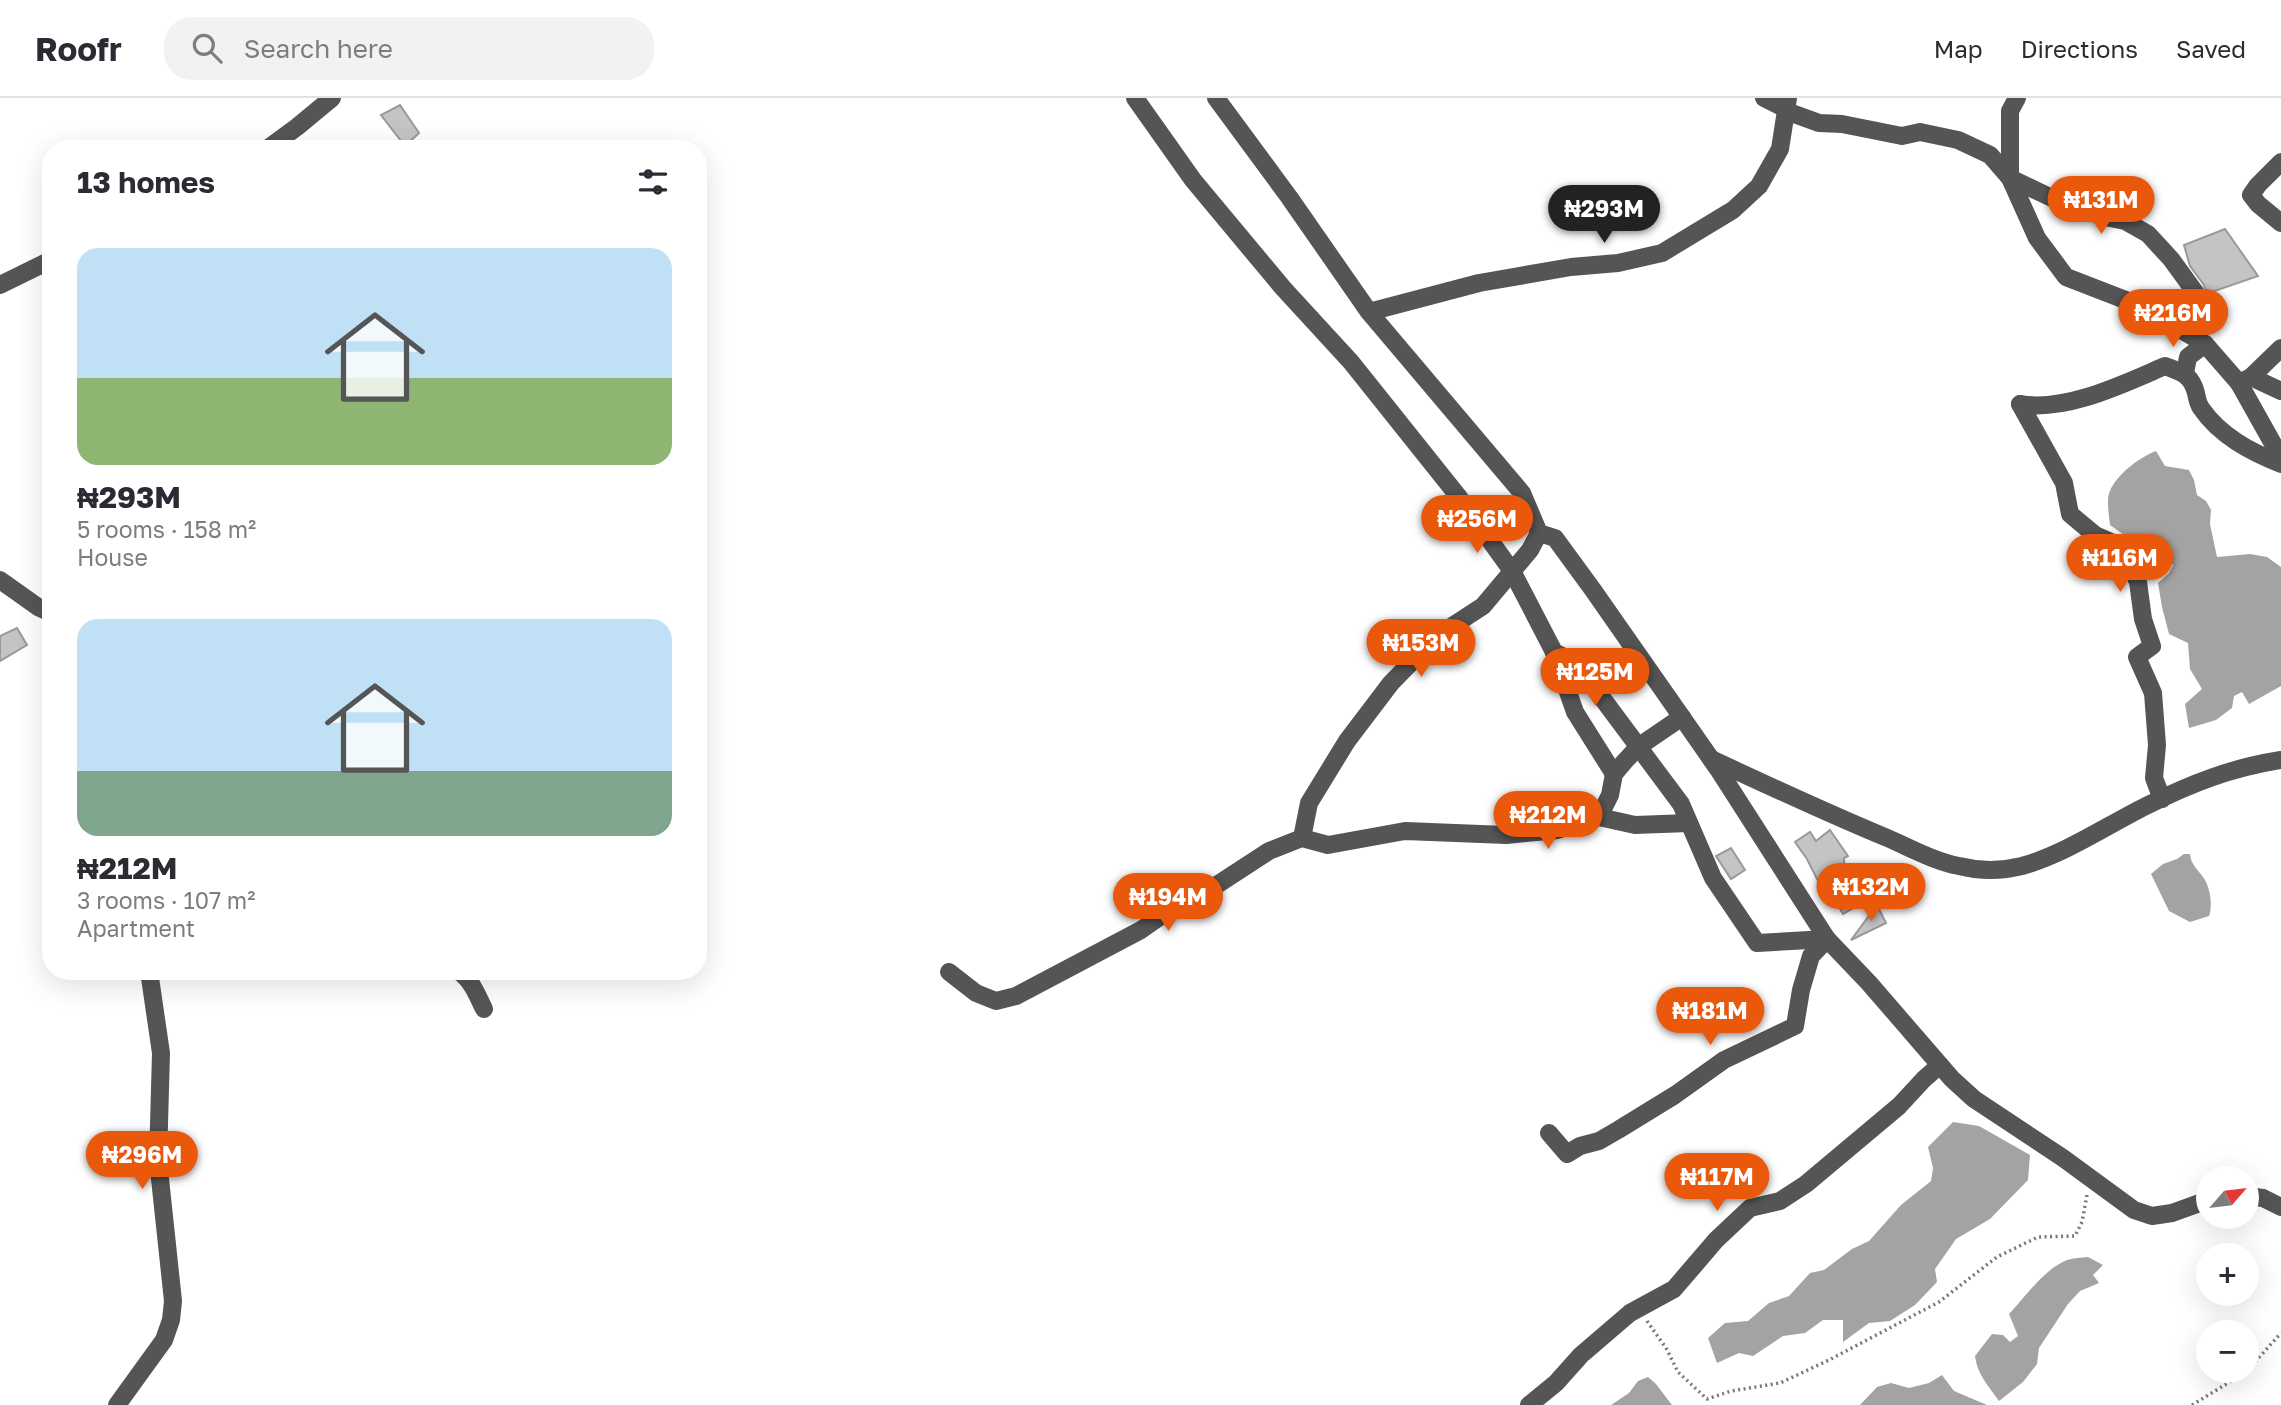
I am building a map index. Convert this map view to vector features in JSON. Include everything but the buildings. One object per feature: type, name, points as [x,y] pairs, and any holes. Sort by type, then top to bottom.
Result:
[{"type":"street","points":[[279,140],[332,98]]},
{"type":"street","points":[[1135,98],[1193,180],[1417,442],[1512,571],[1554,652],[1575,712],[1614,774]]},
{"type":"street","points":[[1216,98],[1369,312],[1522,493],[1539,533],[1555,538],[1711,759],[1827,939],[1974,1099],[2134,1210],[2152,1216],[2172,1213],[2196,1204]]},
{"type":"street","points":[[1764,98],[1787,106],[1819,123],[1842,124],[1902,136],[1920,132],[1958,140],[1990,155],[2010,178],[2036,237],[2066,277],[2141,306],[2205,344],[2245,380],[2281,458]]},
{"type":"street","points":[[2010,178],[2010,111],[2017,98]]},
{"type":"street","points":[[1369,312],[1479,283],[1571,267],[1618,263],[1661,253],[1733,210],[1759,186],[1780,149],[1787,106]]},
{"type":"street","points":[[2281,162],[2258,184],[2251,195],[2281,223]]},
{"type":"street","points":[[2010,178],[2054,199],[2125,221],[2148,234],[2171,259],[2195,292]]},
{"type":"street","points":[[2,280],[42,264]]},
{"type":"street","points":[[2185,373],[2188,357],[2205,344]]},
{"type":"street","points":[[2245,380],[2281,348]]},
{"type":"street","points":[[2162,799],[2154,778],[2157,745],[2153,693],[2137,657],[2152,646],[2143,619],[2138,582],[2129,563],[2113,543],[2095,535],[2070,514],[2064,483],[2020,404],[2035,407],[2098,394],[2165,366],[2185,373],[2194,388],[2200,407],[2216,424],[2252,453],[2281,464]]},
{"type":"street","points":[[2245,380],[2281,391]]},
{"type":"street","points":[[1302,838],[1309,803],[1347,741],[1391,682],[1437,636],[1483,606],[1530,550],[1539,533]]},
{"type":"street","points":[[0,580],[42,609]]},
{"type":"street","points":[[1554,652],[1576,663],[1681,804],[1713,878],[1758,943],[1827,939]]},
{"type":"street","points":[[1599,817],[1610,795],[1614,774],[1639,747],[1682,717]]},
{"type":"street","points":[[1711,759],[1943,862],[2003,870],[2024,866],[2083,841],[2204,779],[2243,766],[2281,760]]},
{"type":"street","points":[[949,972],[976,993],[996,1001],[1016,996],[1141,930],[1171,909],[1203,894],[1269,851],[1302,838],[1328,845],[1405,831],[1506,835],[1557,831],[1599,817],[1635,825],[1689,823]]},
{"type":"street","points":[[1549,1133],[1567,1154],[1580,1146],[1599,1141],[1675,1095],[1724,1060],[1796,1026],[1801,990],[1811,956],[1827,939]]},
{"type":"street","points":[[117,1405],[164,1340],[171,1320],[173,1301],[158,1160],[161,1053],[150,980]]},
{"type":"street","points":[[468,980],[484,1009]]},
{"type":"street","points":[[1529,1405],[1630,1313],[1674,1289],[1716,1240],[1750,1209],[1780,1201],[1806,1184],[1899,1106],[1940,1065]]},
{"type":"street","points":[[2259,1198],[2281,1207]]},
{"type":"path","points":[[1630,1313],[1644,1317],[1666,1348],[1678,1372],[1707,1399],[1731,1391],[1780,1383],[1939,1302],[1997,1256],[2038,1237],[2075,1236],[2082,1222],[2089,1186],[2080,1170]]},
{"type":"path","points":[[2192,1405],[2246,1372],[2281,1333]]},
{"type":"shaded area","points":[[2156,451],[2165,466],[2189,470],[2197,495],[2206,501],[2211,510],[2210,524],[2217,557],[2250,554],[2267,557],[2281,567],[2281,686],[2249,704],[2242,692],[2234,696],[2232,708],[2216,720],[2189,728],[2185,704],[2202,689],[2190,669],[2188,643],[2169,634],[2162,607],[2158,583],[2173,565],[2157,545],[2137,544],[2110,525],[2108,498],[2113,485],[2130,467]]},
{"type":"shaded area","points":[[2190,854],[2207,884],[2211,907],[2209,916],[2190,922],[2169,911],[2151,874],[2163,864]]},
{"type":"shaded area","points":[[1953,1122],[1979,1126],[2030,1155],[2028,1180],[1990,1219],[1956,1239],[1935,1269],[1937,1282],[1915,1305],[1890,1321],[1869,1323],[1843,1342],[1843,1320],[1823,1320],[1805,1333],[1783,1336],[1753,1356],[1739,1353],[1717,1363],[1708,1338],[1725,1323],[1748,1321],[1769,1303],[1789,1296],[1810,1273],[1824,1270],[1852,1249],[1869,1241],[1901,1205],[1931,1181],[1933,1168],[1928,1147]]},
{"type":"shaded area","points":[[2088,1257],[2103,1265],[2093,1275],[2099,1283],[2080,1291],[2068,1304],[2039,1348],[2037,1364],[2023,1382],[1999,1401],[1981,1374],[1975,1356],[1992,1334],[2003,1335],[2010,1342],[2018,1336],[2009,1314],[2048,1272],[2067,1260]]},
{"type":"shaded area","points":[[1942,1375],[1954,1391],[1987,1405],[1860,1405],[1877,1387],[1891,1383],[1909,1388],[1929,1383]]},
{"type":"shaded area","points":[[1648,1377],[1672,1405],[1611,1405],[1629,1393],[1638,1381]]}]
